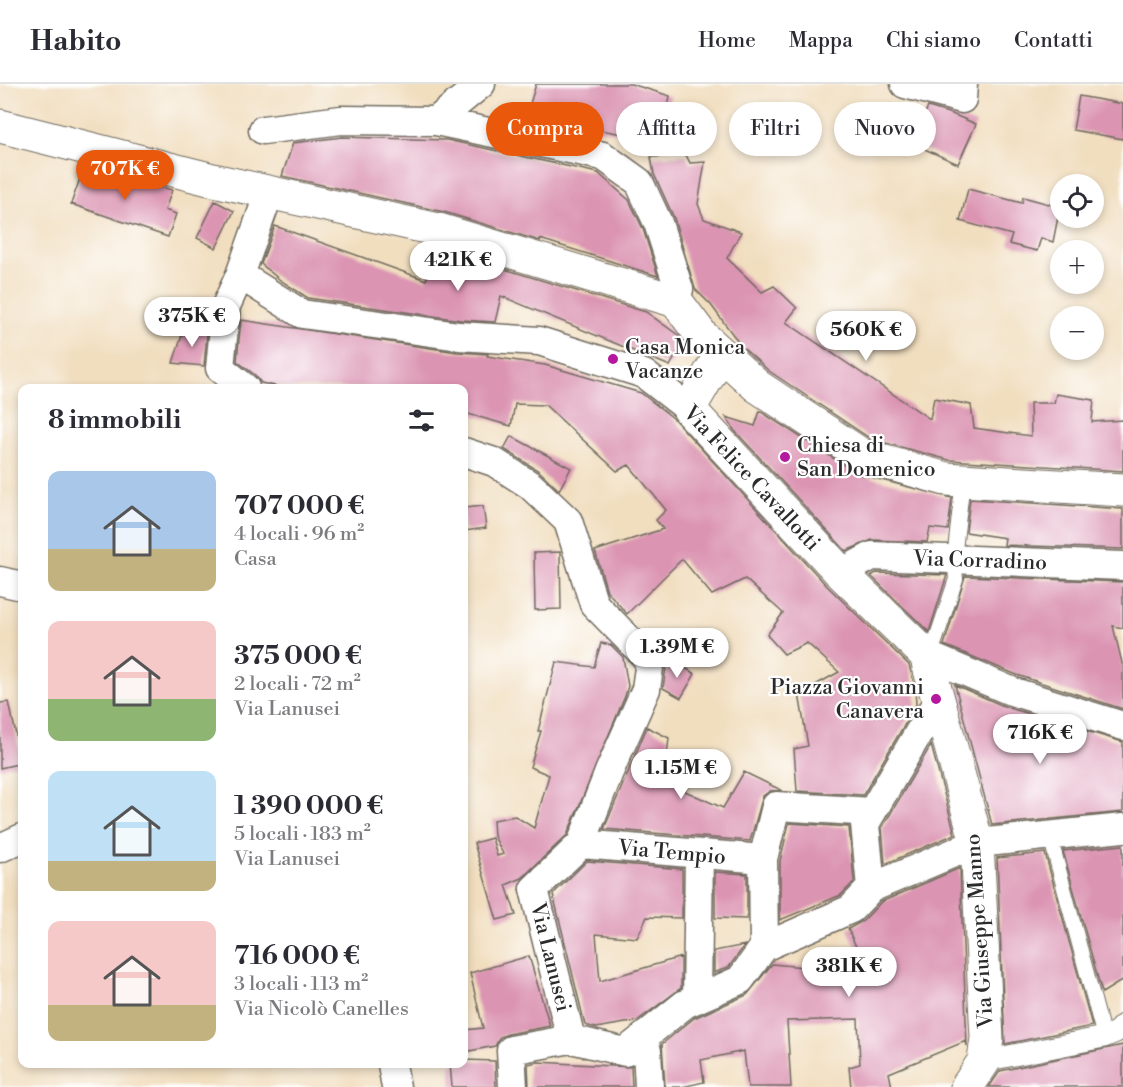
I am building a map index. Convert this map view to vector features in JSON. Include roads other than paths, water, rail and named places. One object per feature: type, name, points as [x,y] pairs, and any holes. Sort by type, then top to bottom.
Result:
[{"type":"main road","points":[[0,126],[269,193],[439,230],[676,301],[702,336],[757,386],[863,456],[946,479],[1123,490]]},
{"type":"main road","points":[[689,409],[721,354]]},
{"type":"main road","name":"Via Felice Cavallotti","points":[[689,409],[841,573],[926,655]]},
{"type":"main road","points":[[926,655],[938,700]]},
{"type":"main road","name":"Via Giuseppe Manno","points":[[938,700],[977,843],[987,1038],[976,1074]]},
{"type":"street","points":[[436,121],[481,84]]},
{"type":"street","points":[[905,84],[962,99],[963,84]]},
{"type":"street","points":[[263,130],[341,120],[436,121],[603,156],[639,182],[658,223],[679,289],[676,301]]},
{"type":"street","points":[[240,384],[220,368],[226,306],[240,275],[269,193]]},
{"type":"street","name":"Via Felice Cavallotti","points":[[240,275],[302,315],[459,336],[539,341],[644,374],[689,409]]},
{"type":"street","name":"Via Lanusei","points":[[468,453],[494,462],[530,485],[568,521],[594,604],[650,661],[646,689],[618,750],[581,844],[534,889],[571,1039]]},
{"type":"street","name":"Via Corradino","points":[[841,573],[872,556],[1123,566]]},
{"type":"street","points":[[0,581],[18,585]]},
{"type":"street","points":[[926,655],[1011,692],[1123,726]]},
{"type":"street","points":[[871,888],[865,824],[938,700]]},
{"type":"street","points":[[764,947],[763,859],[776,806],[872,812]]},
{"type":"street","points":[[513,1087],[511,1050],[571,1039],[625,1052],[685,1004],[740,980],[764,947],[851,909],[871,888],[977,843],[1123,828]]},
{"type":"street","points":[[0,848],[18,840]]},
{"type":"street","name":"Via Tempio","points":[[581,844],[763,859]]},
{"type":"street","points":[[697,999],[699,854]]},
{"type":"street","points":[[976,1074],[1114,1031]]},
{"type":"street","points":[[643,1038],[647,1051],[649,1087]]},
{"type":"street","points":[[393,1068],[396,1087]]},
{"type":"lane","points":[[926,655],[935,642],[956,579],[954,559],[963,480]]},
{"type":"lane","points":[[1050,836],[1114,1031]]},
{"type":"place","name":"Casa Monica Vacanze","points":[[613,359]]},
{"type":"place","name":"Chiesa di San Domenico","points":[[785,457]]},
{"type":"place","name":"Piazza Giovanni Canavera","points":[[936,699]]}]
